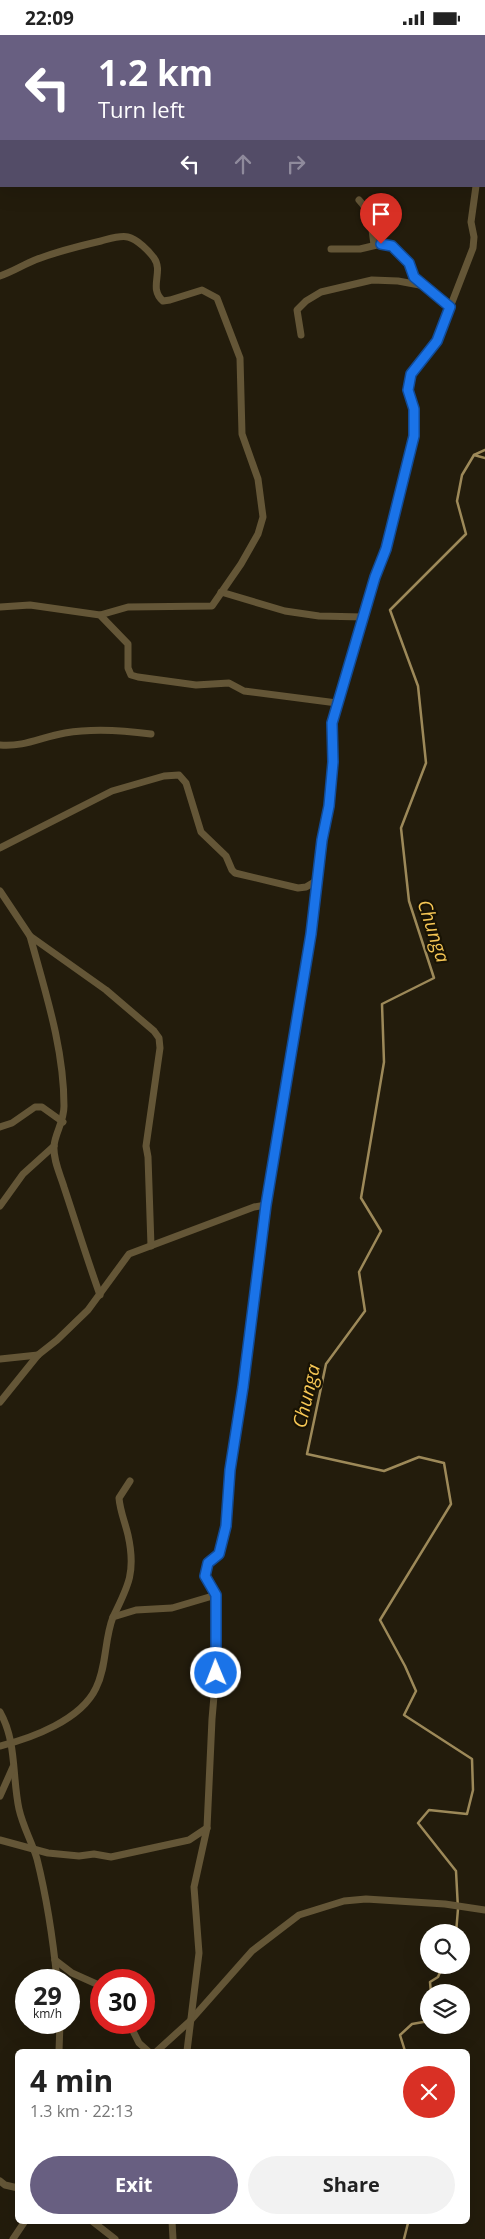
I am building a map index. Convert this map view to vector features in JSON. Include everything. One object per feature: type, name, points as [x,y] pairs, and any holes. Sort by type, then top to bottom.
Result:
[{"type":"street","points":[[187,2049],[199,1953],[195,1879],[207,1828],[216,1673],[216,1595],[205,1576],[208,1563],[219,1554],[226,1526],[230,1470],[243,1387],[266,1205],[312,927],[316,881],[329,806],[333,762],[332,723],[363,617],[386,549],[414,436],[414,409],[408,390],[411,374],[437,341],[473,247],[474,237],[471,222],[476,187]]},
{"type":"street","points":[[359,201],[364,205],[372,223],[374,245]]},
{"type":"street","points":[[0,276],[35,260],[80,245],[127,237],[143,247],[156,262],[158,270],[155,285],[156,292],[163,301],[170,301],[202,290],[217,298],[240,357],[242,434],[258,479],[263,517],[258,534],[212,606],[128,607],[100,615],[30,605],[0,607]]},
{"type":"street","points":[[331,249],[360,249],[381,244],[392,246],[409,263],[414,277],[450,307]]},
{"type":"street","points":[[301,335],[297,310],[306,301],[321,292],[378,279],[425,286]]},
{"type":"street","points":[[221,593],[290,612],[319,616],[363,617]]},
{"type":"street","points":[[100,615],[128,644],[128,668],[131,675],[196,685],[229,683],[244,691],[337,703]]},
{"type":"street","points":[[0,745],[26,745],[56,735],[88,731],[122,730],[151,734]]},
{"type":"street","points":[[0,848],[112,791],[171,775],[182,777],[186,783],[200,832],[226,856],[235,873],[298,888],[306,887],[316,881]]},
{"type":"street","points":[[0,891],[30,936],[51,1013],[60,1057],[64,1106],[63,1121],[54,1146],[23,1175],[0,1205]]},
{"type":"street","points":[[30,936],[106,990],[154,1031],[159,1038],[160,1047],[146,1145],[151,1246]]},
{"type":"street","points":[[0,1127],[12,1123],[35,1107],[42,1107],[63,1121]]},
{"type":"street","points":[[54,1146],[58,1169],[100,1295]]},
{"type":"street","points":[[0,1402],[38,1355],[73,1325],[100,1295],[129,1254],[254,1207],[266,1205]]},
{"type":"street","points":[[0,1359],[38,1355]]},
{"type":"street","points":[[0,1746],[51,1729],[66,1719],[92,1695],[97,1687],[105,1643],[113,1617],[128,1585],[132,1570],[128,1534],[119,1498],[130,1481]]},
{"type":"street","points":[[113,1617],[136,1610],[172,1608],[216,1595]]},
{"type":"street","points":[[0,1712],[12,1743],[19,1808],[25,1831],[34,1849],[43,1882],[56,1969]]},
{"type":"street","points":[[0,1796],[14,1765]]},
{"type":"street","points":[[0,1840],[48,1853],[79,1856],[94,1854],[111,1857],[188,1840],[207,1828]]},
{"type":"street","points":[[159,2049],[190,2021],[252,1951],[299,1915],[352,1900],[402,1901],[453,1905],[485,1910]]},
{"type":"street","points":[[55,1960],[72,1973],[90,1980]]},
{"type":"street","points":[[59,2049],[60,2034]]},
{"type":"street","points":[[134,2034],[139,2043],[146,2049]]},
{"type":"street","points":[[0,2181],[15,2188]]},
{"type":"street","points":[[13,2239],[23,2224]]},
{"type":"street","points":[[96,2224],[115,2239]]},
{"type":"street","points":[[172,2224],[173,2239]]},
{"type":"waterway","name":"Chunga","points":[[457,1924],[456,1871],[418,1823],[429,1810],[467,1814],[473,1790],[472,1759],[404,1715],[416,1691],[380,1620],[451,1504],[444,1463],[419,1457],[384,1471],[307,1454],[326,1364],[365,1311],[359,1272],[381,1231],[361,1198],[384,1062],[382,1004],[434,978],[409,901],[401,828],[426,763],[418,686],[390,610],[466,534],[457,501],[462,475],[474,455],[485,450]]},
{"type":"waterway","name":"Chunga","points":[[474,455],[485,458]]},
{"type":"waterway","name":"Chunga","points":[[430,1984],[439,1974]]},
{"type":"waterway","name":"Chunga","points":[[404,2049],[400,2035],[412,2024],[420,2023]]},
{"type":"waterway","name":"Chunga","points":[[404,2239],[408,2224]]},
{"type":"route","points":[[216,1673],[216,1595],[205,1576],[208,1563],[219,1554],[226,1526],[230,1470],[243,1387],[266,1205],[311,934],[316,881],[329,806],[333,762],[332,723],[375,577],[386,549],[414,436],[414,409],[408,390],[411,374],[437,341],[450,307],[414,277],[409,263],[392,246],[381,244]]}]
